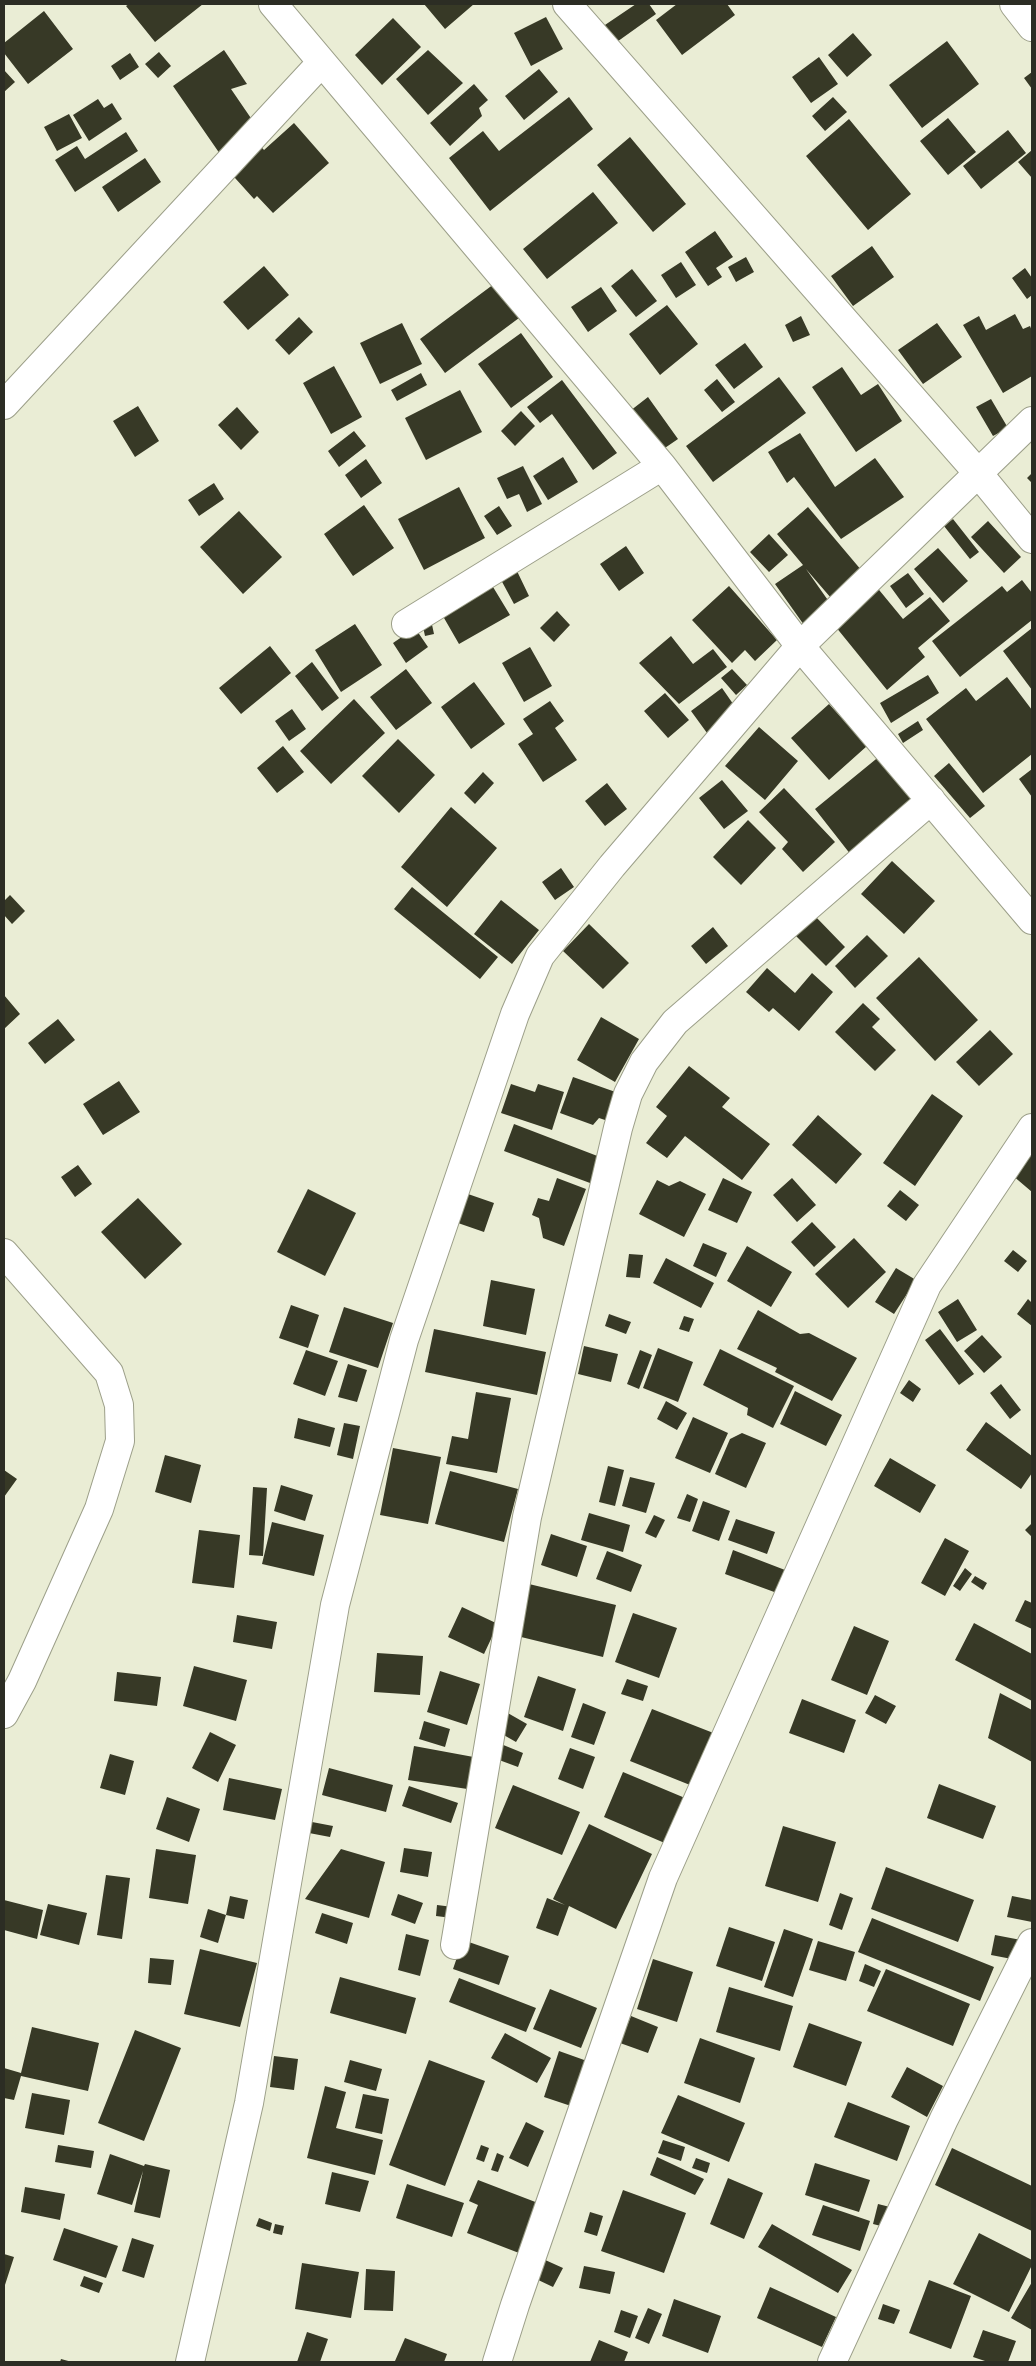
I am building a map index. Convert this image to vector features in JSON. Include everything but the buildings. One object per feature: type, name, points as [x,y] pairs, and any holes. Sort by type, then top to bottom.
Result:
[{"type":"street","points":[[273,4],[662,466],[800,646],[1032,920]]},
{"type":"street","points":[[567,4],[978,473],[1032,539]]},
{"type":"street","points":[[1014,4],[1032,27]]},
{"type":"street","points":[[4,406],[321,63]]},
{"type":"street","points":[[190,2362],[249,2103],[335,1605],[404,1340],[515,1014],[540,956],[619,858],[800,646],[1032,421]]},
{"type":"street","points":[[406,624],[662,466]]},
{"type":"street","points":[[455,1945],[527,1516],[615,1138],[628,1094],[644,1062],[675,1022],[930,800]]},
{"type":"street","points":[[497,2362],[518,2295],[663,1878],[927,1285],[1032,1128]]},
{"type":"street","points":[[4,1253],[109,1373],[119,1405],[120,1441],[99,1508],[22,1681],[4,1714]]},
{"type":"street","points":[[832,2362],[944,2119],[1032,1943]]}]
